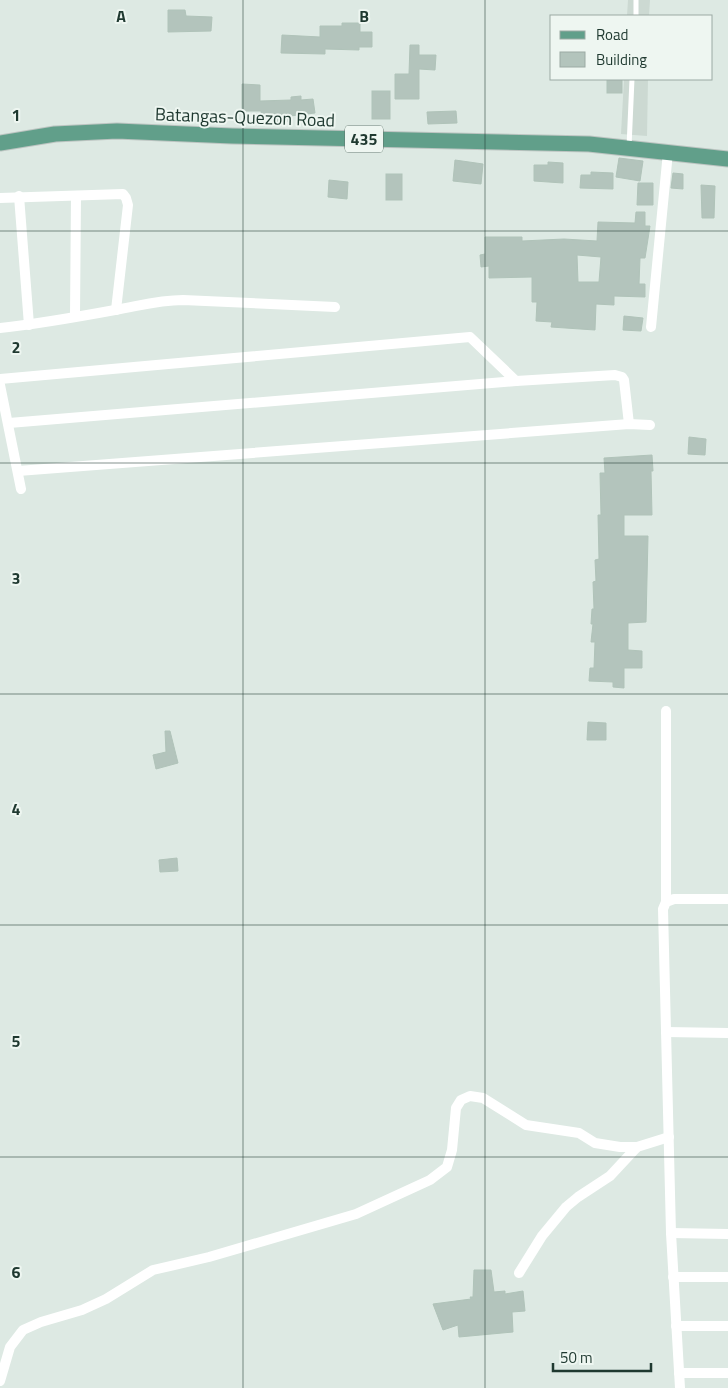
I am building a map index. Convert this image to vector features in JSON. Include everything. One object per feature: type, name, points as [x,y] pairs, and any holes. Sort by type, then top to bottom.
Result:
[{"type":"main road","name":"Batangas-Quezon Road","points":[[0,143],[55,134],[117,131],[232,136],[589,144],[728,159]]},
{"type":"street","points":[[651,327],[668,152]]},
{"type":"street","points":[[0,198],[123,194],[128,205],[116,310]]},
{"type":"street","points":[[19,196],[29,325]]},
{"type":"street","points":[[75,316],[76,196]]},
{"type":"street","points":[[0,328],[116,310],[162,300],[335,307]]},
{"type":"street","points":[[0,379],[470,337],[516,380]]},
{"type":"street","points":[[9,424],[516,380],[615,375],[622,377],[624,380],[629,424]]},
{"type":"street","points":[[0,385],[21,489]]},
{"type":"street","points":[[18,471],[629,424],[650,425]]},
{"type":"street","points":[[666,711],[666,902],[663,908],[671,1233],[680,1388]]},
{"type":"street","points":[[666,902],[674,899],[728,899]]},
{"type":"street","points":[[666,1032],[728,1032]]},
{"type":"street","points":[[0,1381],[10,1347],[23,1330],[41,1322],[82,1310],[106,1299],[153,1270],[209,1257],[356,1214],[430,1180],[447,1168],[452,1150],[456,1108],[461,1100],[470,1096],[483,1098],[526,1125],[579,1133],[596,1143],[620,1148],[637,1147],[669,1137]]},
{"type":"street","points":[[519,1273],[542,1236],[566,1208],[578,1197],[610,1176],[637,1147]]},
{"type":"street","points":[[671,1233],[728,1234]]},
{"type":"street","points":[[673,1277],[728,1277]]},
{"type":"street","points":[[676,1326],[728,1326]]},
{"type":"street","points":[[679,1373],[728,1373]]},
{"type":"lane","points":[[636,0],[636,15]]},
{"type":"lane","points":[[629,148],[632,80]]},
{"type":"shaded area","points":[[628,0],[650,0],[649,15],[627,15]]},
{"type":"shaded area","points":[[624,80],[648,80],[647,136],[621,134]]},
{"type":"building","points":[[168,10],[185,10],[186,16],[212,17],[211,31],[168,32]]},
{"type":"building","points":[[342,23],[360,23],[360,32],[372,32],[372,47],[359,47],[359,50],[325,49],[325,54],[281,53],[282,35],[320,37],[320,26],[342,26]]},
{"type":"building","points":[[410,45],[419,45],[419,55],[436,55],[435,70],[419,69],[419,99],[395,99],[395,74],[409,74]]},
{"type":"building","points":[[607,80],[622,80],[622,93],[607,93]]},
{"type":"building","points":[[242,84],[260,85],[260,101],[291,100],[291,97],[301,96],[301,100],[313,99],[315,113],[290,116],[290,121],[277,122],[276,114],[261,114],[261,111],[242,111]]},
{"type":"building","points":[[372,91],[390,91],[390,119],[372,119]]},
{"type":"building","points":[[456,111],[457,123],[428,124],[427,112]]},
{"type":"building","points":[[619,158],[643,161],[640,181],[616,177]]},
{"type":"building","points":[[455,160],[483,164],[481,184],[453,181]]},
{"type":"building","points":[[548,162],[563,163],[563,183],[534,181],[534,165],[548,165]]},
{"type":"building","points":[[591,172],[613,173],[613,189],[580,188],[581,175],[591,175]]},
{"type":"building","points":[[673,173],[683,174],[683,189],[671,188]]},
{"type":"building","points":[[386,174],[402,174],[402,200],[386,200]]},
{"type":"building","points":[[329,180],[348,182],[347,199],[328,197]]},
{"type":"building","points":[[638,183],[653,183],[653,205],[637,205]]},
{"type":"building","points":[[701,185],[715,186],[714,218],[702,218]]},
{"type":"building","points":[[636,212],[645,212],[645,226],[650,226],[645,258],[640,258],[639,284],[645,284],[645,297],[614,296],[614,305],[596,304],[595,330],[551,327],[552,322],[536,321],[537,302],[532,302],[532,277],[489,278],[489,266],[481,267],[480,255],[485,254],[485,237],[522,237],[522,241],[564,239],[597,241],[598,222],[635,223]],"holes":[[[577,255],[601,257],[599,282],[578,282]]]},
{"type":"building","points":[[624,316],[643,318],[641,331],[623,330]]},
{"type":"building","points":[[689,437],[706,439],[705,455],[688,454]]},
{"type":"building","points":[[652,455],[652,515],[624,515],[624,536],[648,536],[646,622],[628,623],[628,650],[642,651],[642,668],[624,668],[624,688],[613,687],[613,682],[589,681],[590,668],[594,668],[595,642],[591,642],[593,624],[591,624],[592,609],[594,609],[593,582],[596,581],[595,560],[599,559],[598,515],[601,515],[600,473],[605,473],[604,458]]},
{"type":"building","points":[[588,722],[606,723],[606,740],[587,740]]},
{"type":"building","points":[[165,731],[170,731],[178,763],[156,769],[153,755],[166,752]]},
{"type":"building","points":[[177,858],[178,871],[160,872],[159,860]]},
{"type":"building","points":[[474,1270],[491,1270],[494,1292],[505,1291],[505,1294],[523,1291],[525,1311],[512,1312],[513,1332],[459,1337],[458,1325],[443,1330],[433,1304],[471,1299],[470,1297],[473,1297]]}]
